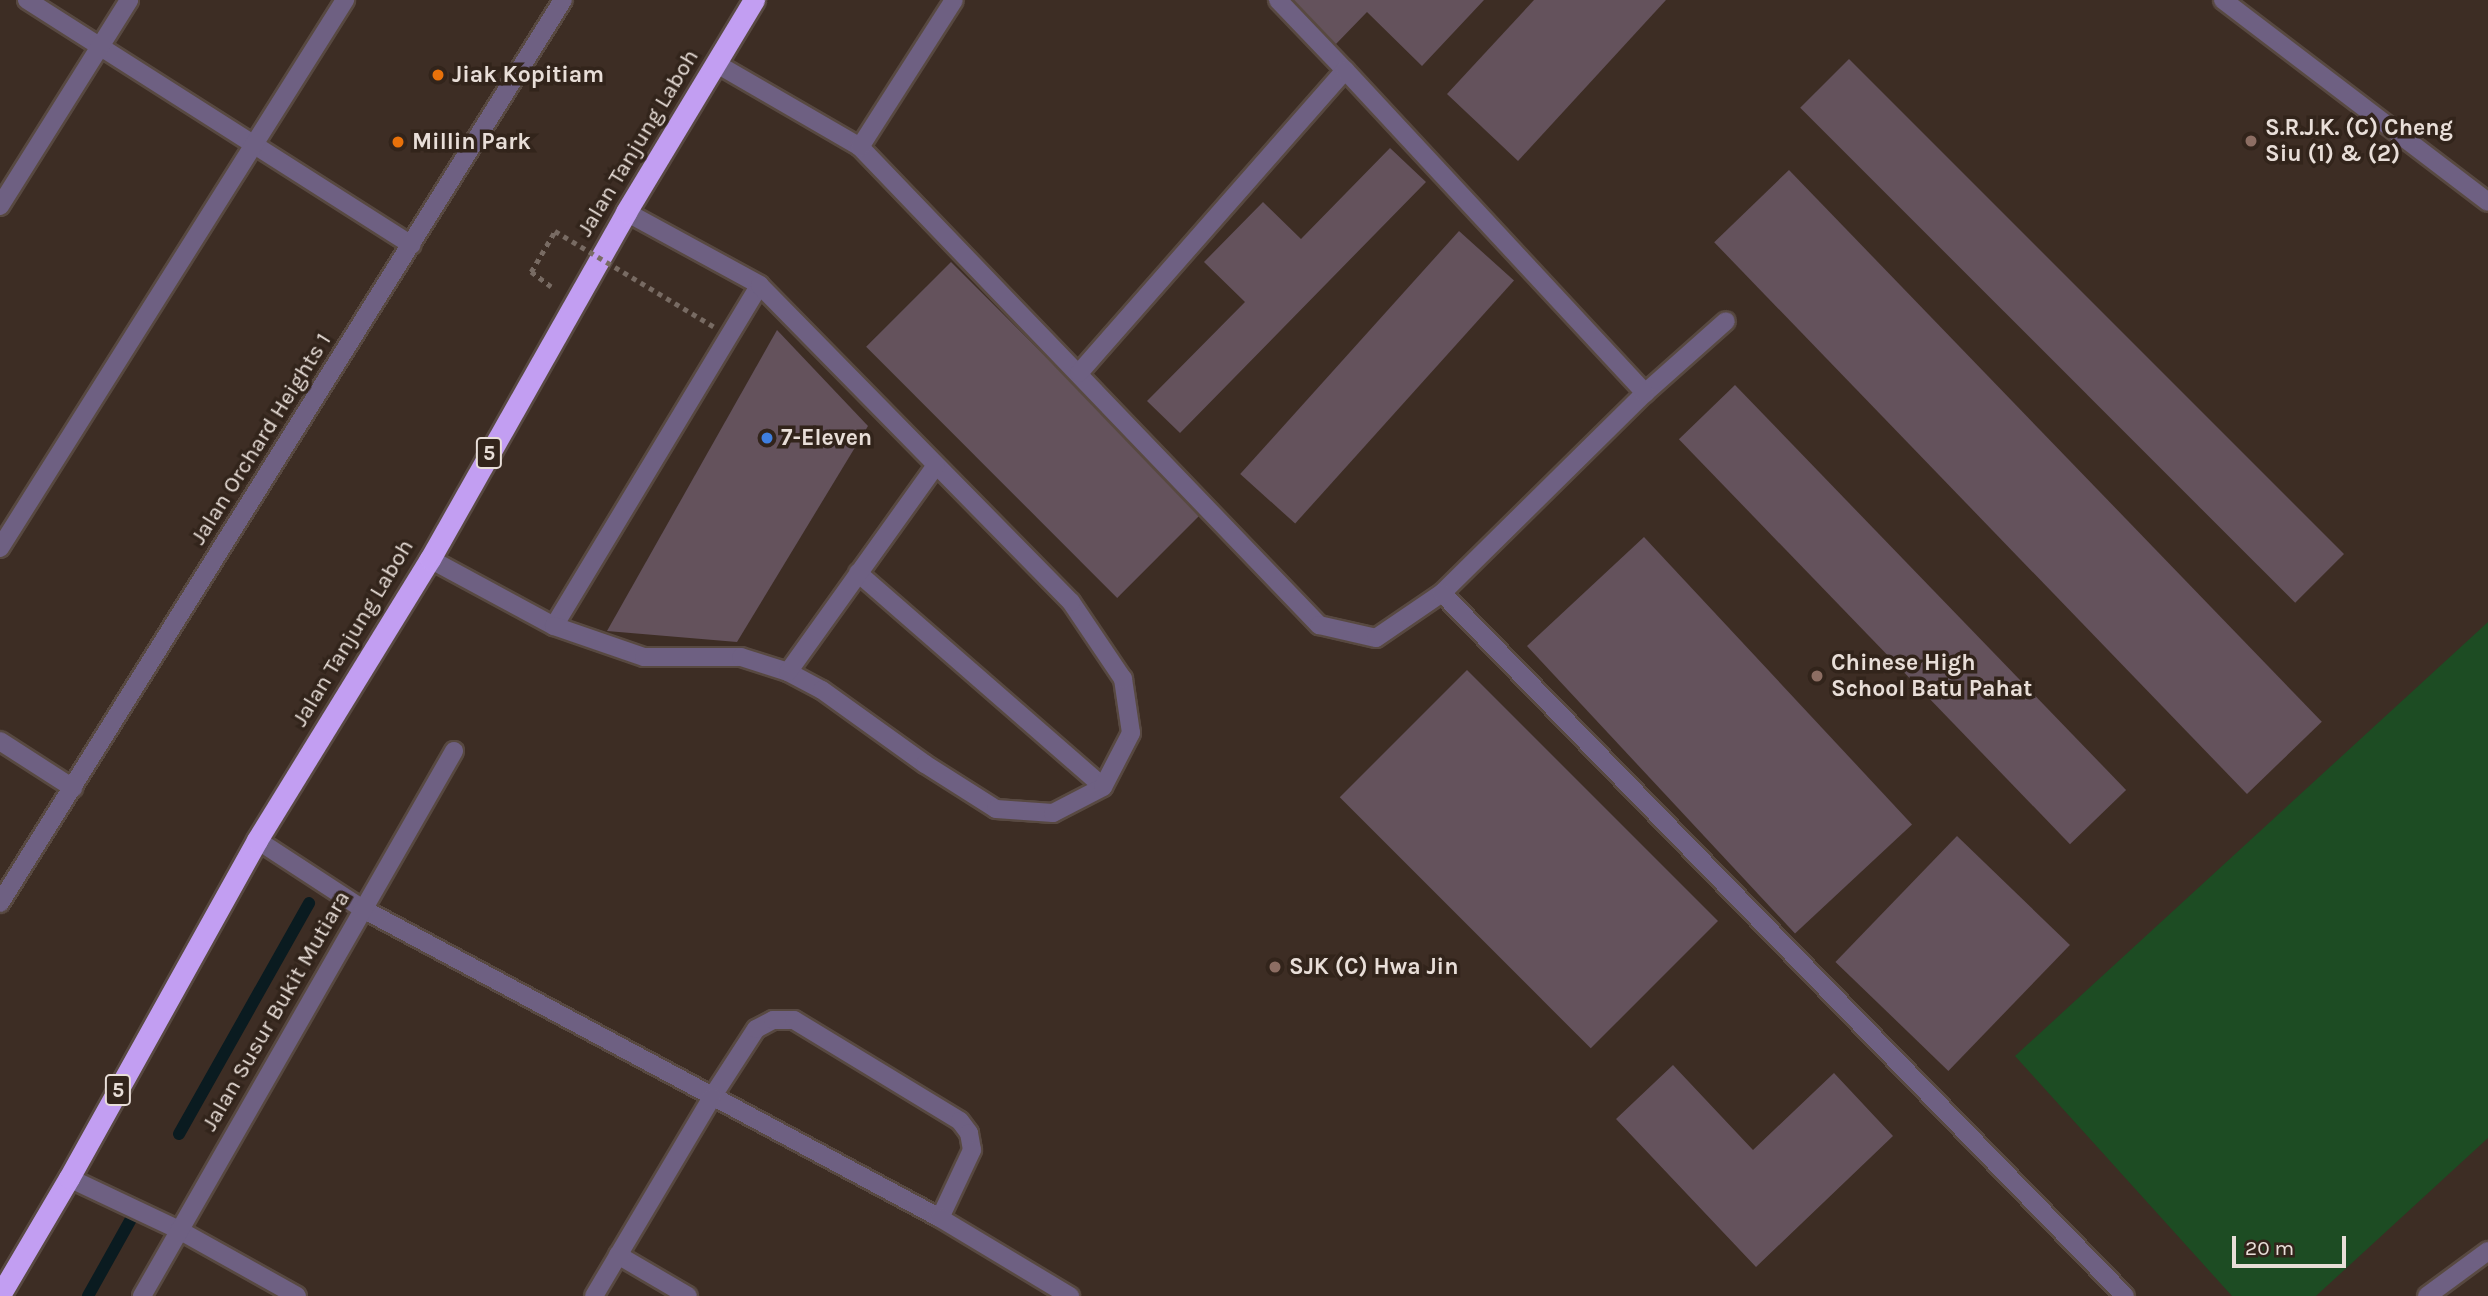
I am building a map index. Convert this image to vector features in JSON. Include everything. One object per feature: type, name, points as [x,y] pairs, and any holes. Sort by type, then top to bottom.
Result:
[{"type":"highway","name":"Jalan Tanjung Laboh","points":[[0,1295],[69,1178],[257,840],[430,559],[626,212],[754,0]]},
{"type":"street","points":[[27,0],[411,245]]},
{"type":"street","points":[[0,206],[129,0]]},
{"type":"street","points":[[0,548],[256,146],[345,0]]},
{"type":"street","name":"Jalan Orchard Heights 1","points":[[0,903],[562,0]]},
{"type":"street","points":[[860,147],[954,0]]},
{"type":"street","points":[[1278,0],[1645,393]]},
{"type":"street","points":[[2223,0],[2488,202]]},
{"type":"street","points":[[717,64],[860,147],[1319,625],[1376,638],[1442,593],[1645,393],[1726,321]]},
{"type":"street","points":[[1079,373],[1345,70]]},
{"type":"street","points":[[430,559],[554,626],[644,657],[741,657],[788,672],[822,690],[925,764],[996,809],[1053,813],[1103,787],[1131,733],[1123,679],[1071,602],[760,285],[626,212]]},
{"type":"street","points":[[554,626],[760,285]]},
{"type":"street","points":[[788,672],[936,465]]},
{"type":"street","points":[[858,573],[1103,787]]},
{"type":"street","points":[[1442,593],[2125,1296]]},
{"type":"street","points":[[0,741],[74,788]]},
{"type":"street","name":"Jalan Susur Bukit Mutiara","points":[[142,1296],[454,751]]},
{"type":"street","points":[[257,840],[363,909],[940,1218],[1070,1296]]},
{"type":"street","points":[[594,1296],[712,1097],[756,1029],[773,1020],[794,1020],[961,1121],[969,1133],[972,1150],[940,1218]]},
{"type":"street","points":[[69,1178],[179,1230],[297,1296]]},
{"type":"street","points":[[2427,1296],[2488,1251]]},
{"type":"street","points":[[618,1255],[688,1296]]},
{"type":"path","points":[[531,272],[555,231],[715,327]]},
{"type":"green space","points":[[2488,622],[2488,1138],[2316,1296],[2232,1296],[2015,1056]]},
{"type":"building","points":[[1289,0],[1484,0],[1422,66],[1367,12],[1335,45]]},
{"type":"building","points":[[1534,0],[1666,0],[1518,161],[1447,94]]},
{"type":"building","points":[[1849,59],[2344,554],[2295,603],[1800,108]]},
{"type":"building","points":[[1390,148],[1426,182],[1180,433],[1147,401],[1245,302],[1204,262],[1263,202],[1301,239]]},
{"type":"building","points":[[1789,170],[2322,722],[2247,794],[1714,242]]},
{"type":"building","points":[[1459,231],[1514,281],[1295,524],[1240,474]]},
{"type":"building","points":[[951,262],[1202,513],[1117,598],[866,347]]},
{"type":"building","points":[[777,330],[868,426],[737,642],[607,631]]},
{"type":"building","points":[[1735,385],[2126,790],[2070,844],[1679,439]]},
{"type":"building","points":[[1644,537],[1912,824],[1795,934],[1527,646]]},
{"type":"building","points":[[1467,670],[1718,921],[1591,1048],[1340,797]]},
{"type":"building","points":[[1957,836],[2070,945],[1948,1071],[1835,962]]},
{"type":"building","points":[[1673,1065],[1753,1150],[1834,1073],[1893,1136],[1756,1267],[1616,1119]]},
{"type":"waterway","points":[[179,1134],[309,903]]},
{"type":"waterway","points":[[88,1296],[135,1212]]},
{"type":"place","name":"Jiak Kopitiam","points":[[438,75]]},
{"type":"place","name":"S.R.J.K. (C) Cheng Siu (1) & (2)","points":[[2251,141]]},
{"type":"place","name":"Millin Park","points":[[398,142]]},
{"type":"place","name":"7-Eleven","points":[[767,438]]},
{"type":"place","name":"Chinese High School Batu Pahat","points":[[1817,676]]},
{"type":"place","name":"SJK (C) Hwa Jin","points":[[1275,967]]}]
